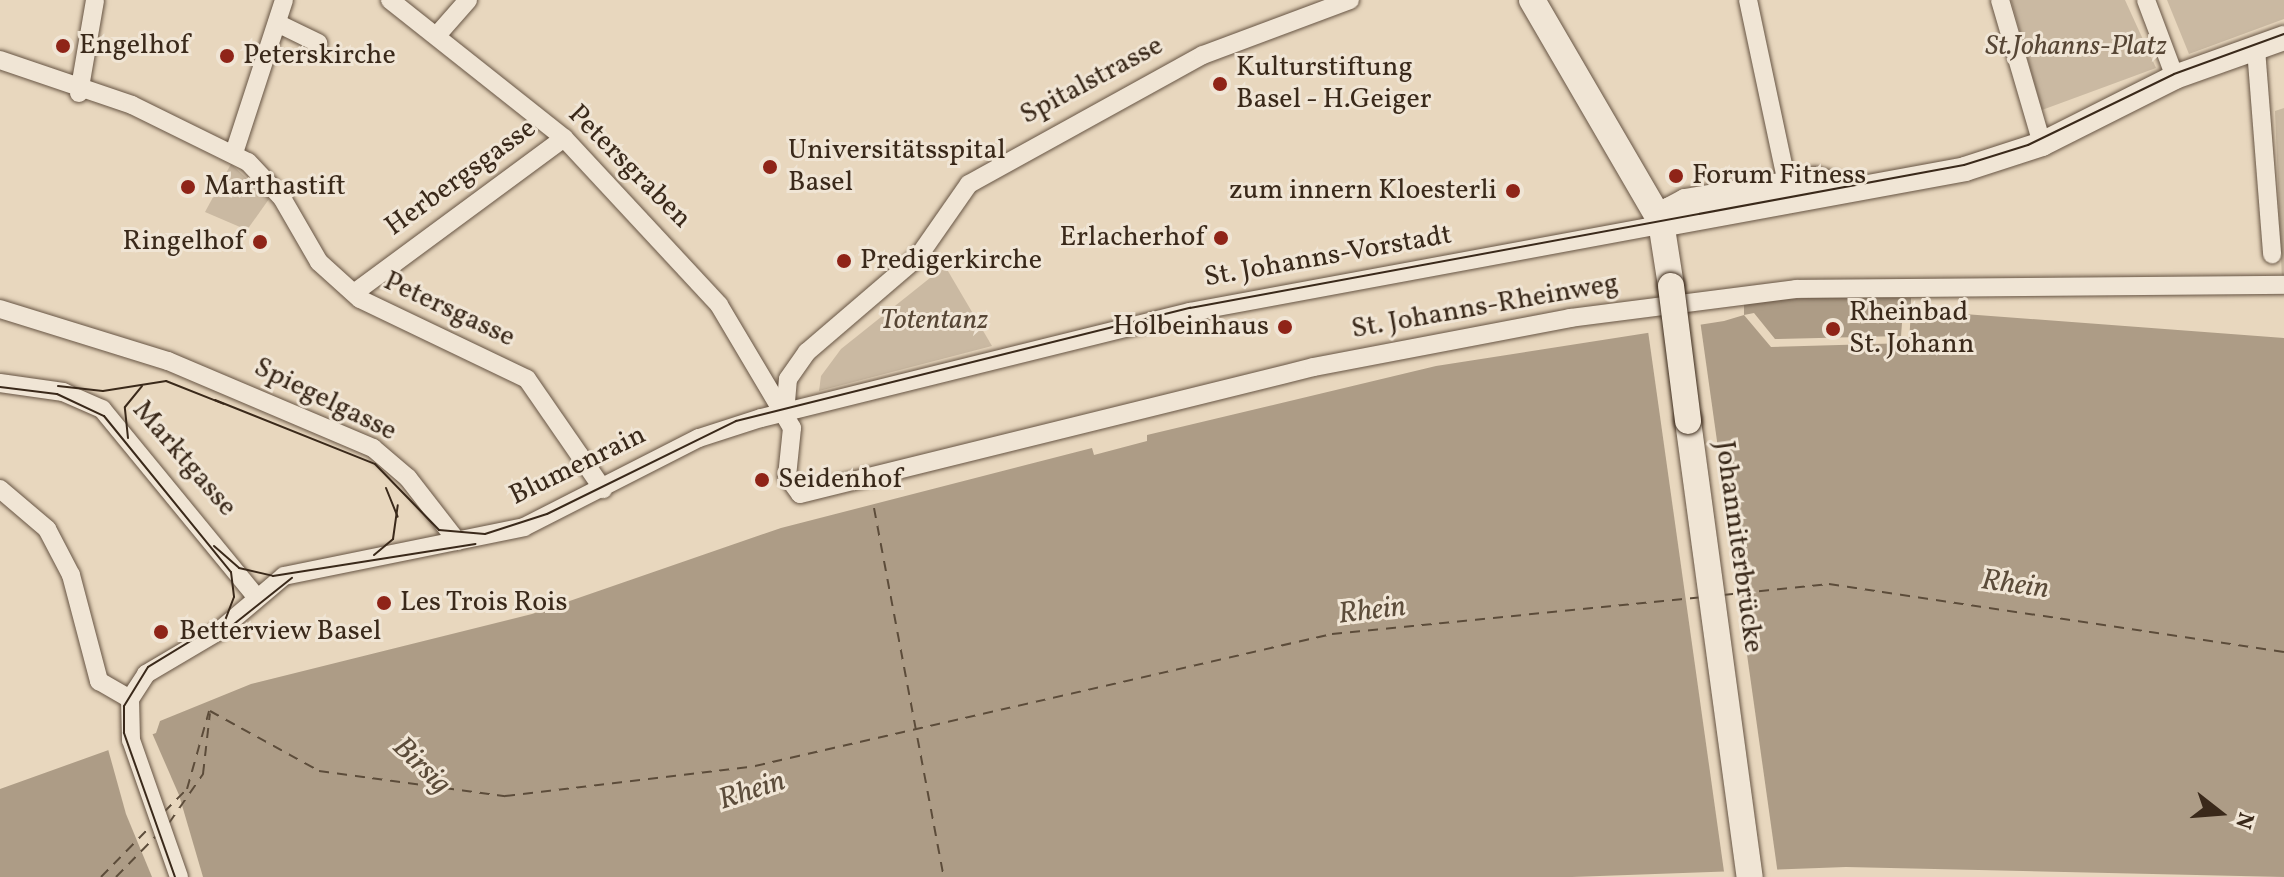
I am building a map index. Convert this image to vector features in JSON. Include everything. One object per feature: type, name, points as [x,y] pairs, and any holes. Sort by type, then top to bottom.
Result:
[{"type":"main road","points":[[1532,0],[1661,225]]},
{"type":"main road","name":"Johanniterbrücke","points":[[1661,225],[1750,877]]},
{"type":"street","points":[[79,93],[95,0]]},
{"type":"street","points":[[234,153],[284,0]]},
{"type":"street","name":"Petersgraben","points":[[390,0],[439,33],[564,138],[719,305],[785,413]]},
{"type":"street","points":[[439,33],[468,0]]},
{"type":"street","name":"Spitalstrasse","points":[[785,413],[788,379],[800,360],[918,257],[969,184],[1203,55],[1350,0]]},
{"type":"street","points":[[1770,0],[1750,4],[1787,184]]},
{"type":"street","points":[[2000,0],[2042,144]]},
{"type":"street","points":[[2146,0],[2175,77]]},
{"type":"street","points":[[277,23],[318,43]]},
{"type":"street","name":"St. Johanns-Vorstadt","points":[[785,413],[1190,312],[1965,169],[2042,144],[2175,77],[2284,38]]},
{"type":"street","points":[[2256,49],[2272,254]]},
{"type":"street","name":"Petersgasse","points":[[0,60],[79,93],[145,112],[234,153],[273,186],[319,262],[354,293],[401,324],[527,379],[603,489]]},
{"type":"street","name":"Herbergsgasse","points":[[354,293],[564,138]]},
{"type":"street","name":"St. Johanns-Vorstadt","points":[[1661,225],[1679,203],[1815,179],[1855,189]]},
{"type":"street","name":"St. Johanns-Rheinweg","points":[[785,413],[795,441],[788,484],[805,494],[1314,367],[1570,318],[1796,289],[2284,285]]},
{"type":"street","name":"Spiegelgasse","points":[[0,309],[139,351],[373,448],[408,478],[457,541]]},
{"type":"street","name":"Marktgasse","points":[[0,383],[63,392],[102,409],[255,595]]},
{"type":"street","name":"Blumenrain","points":[[130,699],[146,674],[219,631],[255,595],[302,570],[524,527],[699,438],[785,413]]},
{"type":"street","points":[[0,489],[54,541],[99,681],[130,699],[128,729],[179,877]]},
{"type":"green space","name":"St.Johanns-Platz","points":[[2011,0],[2125,0],[2156,68],[2042,110]]},
{"type":"green space","points":[[2167,0],[2284,0],[2284,19],[2189,54]]},
{"type":"green space","points":[[2284,108],[2284,281],[2282,281],[2275,111]]},
{"type":"green space","points":[[231,164],[269,199],[247,230],[205,212]]},
{"type":"green space","name":"Totentanz","points":[[945,266],[992,346],[819,391],[821,376],[841,349]]},
{"type":"water","points":[[1839,296],[1911,298],[1911,310],[2284,338],[2284,877],[1846,867],[1572,877],[0,877],[0,789],[156,733],[160,721],[251,684],[532,614],[781,528],[1092,448],[1094,455],[1147,441],[1147,435],[1436,366],[1724,321],[1744,315],[1744,302]]},
{"type":"pier","points":[[1903,310],[1911,310],[1909,343],[1771,347],[1744,315],[1754,313],[1775,339],[1901,336]]},
{"type":"pier","points":[[1700,320],[1778,873],[1725,877],[1648,327]]},
{"type":"pier","points":[[152,733],[179,795],[203,877],[152,877],[126,814],[108,749]]},
{"type":"ferry route","points":[[874,508],[944,877]]},
{"type":"ferry route","points":[[1723,595],[1829,584],[2284,652]]},
{"type":"ferry route","points":[[210,711],[319,771],[505,796],[755,766],[1332,634],[1701,597]]},
{"type":"ferry route","points":[[164,812],[187,789],[209,711]]},
{"type":"ferry route","points":[[169,823],[203,774],[210,713]]},
{"type":"ferry route","points":[[101,877],[151,826]]},
{"type":"ferry route","points":[[116,877],[156,836]]},
{"type":"tram line","points":[[215,400],[375,464],[439,530],[485,534],[547,514],[736,421],[1190,308],[1964,165],[2028,145],[2174,74],[2284,34]]},
{"type":"tram line","points":[[58,386],[103,391],[166,381],[224,404]]},
{"type":"tram line","points":[[128,438],[125,407],[142,386]]},
{"type":"tram line","points":[[0,387],[57,394],[104,416],[231,572],[234,597],[225,620],[148,667],[124,706],[124,733],[175,877]]},
{"type":"tram line","points":[[386,488],[398,517]]},
{"type":"tram line","points":[[374,555],[393,539],[398,505]]},
{"type":"tram line","points":[[214,546],[239,568],[273,576],[475,544]]},
{"type":"tram line","points":[[224,632],[292,578]]},
{"type":"place","name":"Engelhof","points":[[63,46]]},
{"type":"place","name":"Peterskirche","points":[[227,56]]},
{"type":"place","name":"Kulturstiftung Basel - H.Geiger","points":[[1220,84]]},
{"type":"place","name":"Universitätsspital Basel","points":[[770,167]]},
{"type":"place","name":"Forum Fitness","points":[[1676,176]]},
{"type":"place","name":"Marthastift","points":[[188,187]]},
{"type":"place","name":"zum innern Kloesterli","points":[[1513,191]]},
{"type":"place","name":"Erlacherhof","points":[[1221,238]]},
{"type":"place","name":"Ringelhof","points":[[260,242]]},
{"type":"place","name":"Predigerkirche","points":[[844,261]]},
{"type":"place","name":"Holbeinhaus","points":[[1285,327]]},
{"type":"place","name":"Rheinbad St. Johann","points":[[1833,329]]},
{"type":"place","name":"Seidenhof","points":[[762,480]]},
{"type":"place","name":"Les Trois Rois","points":[[384,603]]},
{"type":"place","name":"Betterview Basel","points":[[161,632]]},
{"type":"water label","name":"Rhein","points":[[2015,585]]},
{"type":"water label","name":"Rhein","points":[[1372,611]]},
{"type":"water label","name":"Birsig","points":[[421,766]]},
{"type":"water label","name":"Rhein","points":[[752,791]]}]
